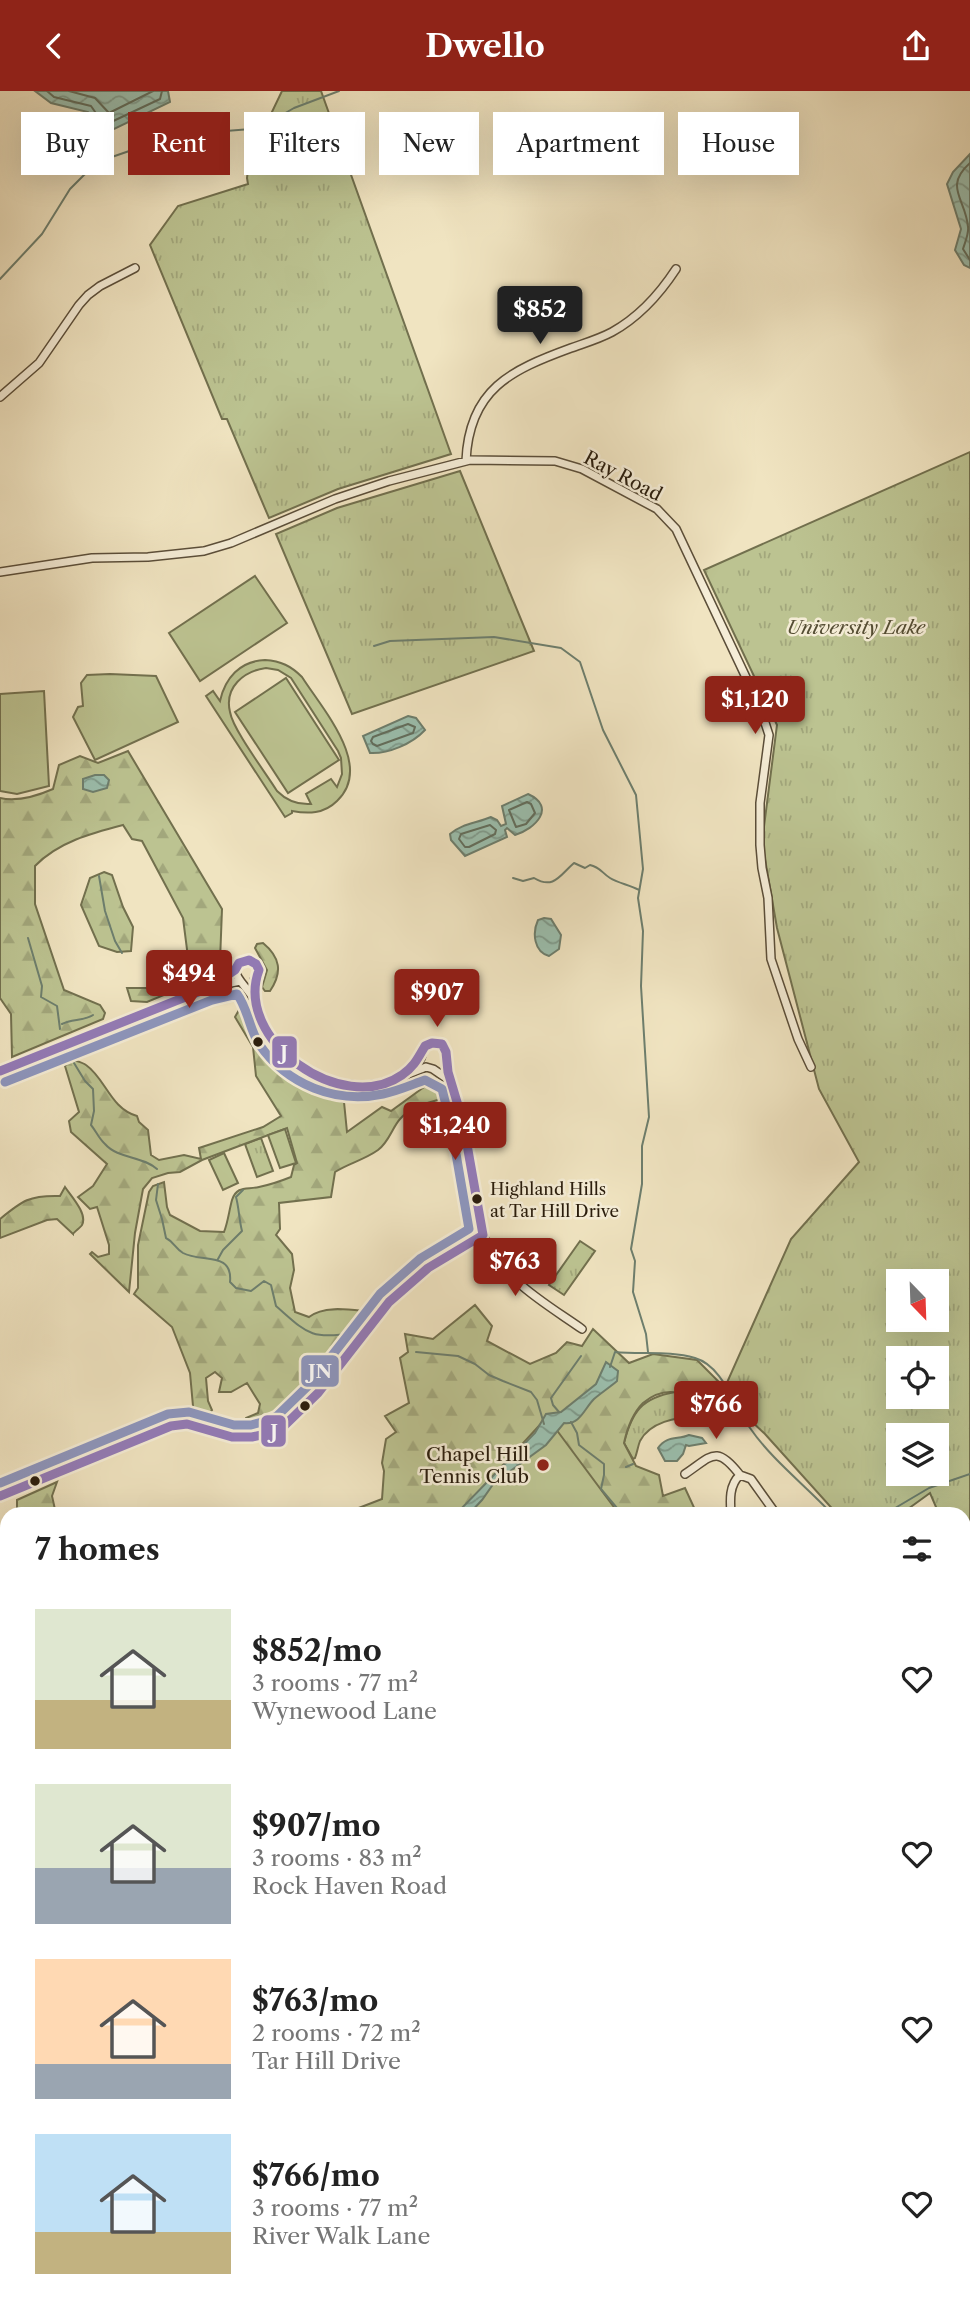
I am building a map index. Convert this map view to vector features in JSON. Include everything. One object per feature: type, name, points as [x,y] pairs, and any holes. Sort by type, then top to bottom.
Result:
[{"type":"street","points":[[0,397],[39,363],[88,296],[100,286],[135,268]]},
{"type":"street","points":[[466,461],[468,436],[477,412],[502,380],[515,371],[600,338],[628,322],[654,299],[676,269]]},
{"type":"street","name":"Ray Road","points":[[0,572],[92,558],[148,557],[204,551],[231,543],[335,499],[389,481],[466,461],[559,462],[582,470],[657,509],[676,529],[768,728],[769,744],[760,803],[760,835],[762,868],[768,898],[771,959],[798,1039],[811,1067]]},
{"type":"street","points":[[208,988],[235,970],[242,961],[253,961],[258,970],[254,981],[256,1005]]},
{"type":"street","points":[[235,970],[278,1049],[296,1066],[322,1079],[354,1086],[380,1083],[441,1067],[446,1061]]},
{"type":"street","points":[[0,1071],[208,988],[254,981]]},
{"type":"street","points":[[399,1078],[421,1058],[425,1046],[439,1043],[446,1052],[446,1061],[463,1122],[482,1235],[489,1249],[513,1280],[582,1329]]},
{"type":"street","points":[[421,1058],[430,1068],[453,1082]]},
{"type":"street","points":[[0,1496],[171,1426],[191,1425],[232,1437],[252,1437],[284,1426],[318,1393],[389,1302],[428,1268],[482,1235]]},
{"type":"street","points":[[685,1474],[719,1455],[729,1460],[740,1475],[751,1479],[771,1507]]},
{"type":"street","points":[[731,1507],[735,1480],[740,1475]]},
{"type":"green space","points":[[282,91],[321,91],[329,112],[272,112]]},
{"type":"green space","points":[[247,175],[351,175],[451,454],[338,489],[269,518],[227,419],[222,419],[150,245],[178,206],[248,184]]},
{"type":"green space","name":"University Lake","points":[[970,452],[970,1507],[936,1507],[930,1493],[911,1507],[831,1507],[747,1417],[725,1387],[791,1239],[859,1162],[819,1089],[777,928],[762,842],[777,725],[704,570]]},
{"type":"green space","points":[[460,471],[534,651],[352,714],[276,534],[337,508]]},
{"type":"green space","points":[[255,576],[287,623],[200,681],[169,633]]},
{"type":"green space","points":[[256,661],[281,663],[298,673],[322,705],[341,738],[348,755],[350,771],[347,787],[337,801],[321,811],[292,811],[285,817],[206,696],[213,691],[220,701],[235,672]],"holes":[[[266,668],[278,670],[291,678],[341,758],[342,774],[337,787],[331,779],[306,794],[311,804],[292,802],[277,791],[243,740],[230,712],[230,695],[243,677]]]},
{"type":"green space","points":[[87,675],[156,676],[178,722],[95,760],[73,717],[78,707],[83,706],[81,683]]},
{"type":"green space","points":[[286,678],[339,760],[288,793],[235,712]]},
{"type":"green space","points":[[44,691],[49,786],[17,794],[0,791],[0,694]]},
{"type":"green space","points":[[128,751],[222,909],[220,961],[205,978],[147,1002],[131,1001],[127,988],[154,988],[189,965],[183,918],[142,841],[132,839],[123,825],[65,845],[35,866],[35,904],[64,990],[100,1005],[105,1013],[103,1019],[12,1057],[11,1014],[0,998],[0,798],[27,798],[53,789],[59,765],[80,756],[98,763]]},
{"type":"green space","points":[[104,872],[112,875],[133,927],[131,951],[117,952],[99,946],[81,905],[90,878]]},
{"type":"green space","points":[[263,943],[269,948],[278,965],[277,977],[270,991],[265,991],[262,987],[267,970],[255,948],[257,944]]},
{"type":"green space","points":[[244,1001],[258,1041],[277,1068],[304,1088],[344,1102],[347,1132],[382,1107],[391,1111],[435,1079],[443,1089],[444,1098],[409,1111],[378,1150],[335,1172],[331,1197],[279,1203],[280,1229],[276,1235],[292,1254],[294,1270],[290,1288],[295,1312],[309,1317],[328,1310],[363,1311],[365,1327],[330,1369],[279,1421],[242,1431],[246,1418],[258,1413],[260,1404],[247,1383],[231,1392],[219,1392],[222,1378],[215,1372],[206,1378],[208,1401],[212,1410],[208,1415],[194,1417],[190,1373],[172,1327],[134,1294],[138,1288],[138,1245],[149,1192],[153,1186],[164,1182],[170,1215],[200,1231],[224,1232],[232,1200],[237,1192],[291,1177],[297,1163],[287,1128],[202,1160],[180,1172],[152,1178],[143,1189],[129,1292],[90,1254],[92,1252],[98,1257],[109,1254],[109,1245],[97,1207],[90,1209],[78,1197],[93,1186],[107,1164],[71,1132],[69,1121],[79,1112],[65,1066],[70,1059],[86,1065],[120,1107],[137,1116],[139,1122],[148,1130],[151,1155],[159,1160],[184,1155],[201,1159],[199,1148],[263,1127],[281,1116],[256,1076],[253,1047],[235,1017]]},
{"type":"green space","points":[[285,1129],[296,1163],[280,1168],[268,1135]]},
{"type":"green space","points":[[261,1138],[273,1171],[257,1177],[245,1144]]},
{"type":"green space","points":[[224,1153],[238,1183],[223,1190],[209,1160]]},
{"type":"green space","points":[[65,1187],[83,1216],[82,1225],[73,1234],[57,1219],[47,1220],[0,1238],[0,1219],[33,1198],[60,1196]]},
{"type":"green space","points":[[580,1241],[595,1251],[564,1295],[549,1285]]},
{"type":"green space","points":[[475,1305],[492,1326],[487,1341],[530,1364],[556,1353],[567,1342],[582,1346],[593,1329],[629,1363],[653,1354],[697,1360],[723,1386],[734,1407],[726,1411],[702,1409],[682,1394],[659,1394],[643,1403],[636,1412],[624,1443],[636,1466],[659,1475],[663,1496],[685,1488],[694,1507],[361,1507],[382,1499],[382,1463],[386,1439],[396,1432],[385,1416],[409,1403],[400,1358],[408,1352],[405,1334],[433,1339]]},
{"type":"green space","points":[[675,1392],[693,1398],[696,1417],[672,1420],[650,1429],[640,1441],[633,1459],[624,1443],[635,1414],[646,1402]]},
{"type":"green space","name":"Chapel Hill Tennis Club","points":[[547,1417],[614,1507],[464,1507]]},
{"type":"green space","points":[[57,1482],[52,1496],[54,1507],[17,1507],[17,1500]]},
{"type":"water","points":[[35,91],[168,91],[170,102],[149,112],[128,112],[128,122],[114,129],[114,112],[88,112],[51,103]]},
{"type":"water","points":[[970,154],[970,268],[964,265],[955,250],[961,229],[947,184],[953,172]]},
{"type":"water","points":[[408,716],[416,718],[425,730],[399,747],[370,753],[363,736]]},
{"type":"water","points":[[104,775],[109,780],[107,788],[93,792],[83,789],[83,779]]},
{"type":"water","points":[[528,794],[537,799],[542,811],[530,828],[515,835],[507,828],[507,837],[465,856],[451,840],[450,834],[454,831],[491,817],[501,826],[506,824],[502,806]]},
{"type":"water","points":[[551,919],[561,935],[559,949],[549,956],[540,951],[535,936],[538,920]]},
{"type":"water","points":[[606,1362],[618,1371],[617,1381],[594,1399],[578,1419],[564,1423],[546,1445],[494,1483],[476,1507],[463,1507],[535,1433],[546,1414],[561,1412],[596,1384]]},
{"type":"water","points":[[689,1435],[702,1438],[706,1443],[686,1445],[677,1461],[665,1461],[658,1448],[661,1444],[669,1439]]},
{"type":"waterway","points":[[0,279],[42,234],[70,189],[106,159],[138,148],[213,132],[251,129],[294,108],[339,91]]},
{"type":"waterway","points":[[374,646],[390,641],[494,637],[561,648],[580,662],[603,730],[636,795],[643,869],[638,898],[643,931],[641,986],[649,1117],[642,1146],[642,1184],[631,1249],[635,1261],[633,1292],[646,1334],[648,1352]]},
{"type":"waterway","points":[[513,878],[523,881],[534,878],[552,882],[574,863],[585,868],[593,866],[613,880],[639,890]]},
{"type":"waterway","points":[[99,876],[105,911],[122,953]]},
{"type":"waterway","points":[[28,938],[42,986],[41,997],[57,1006],[60,1029]]},
{"type":"waterway","points":[[62,1024],[93,1015]]},
{"type":"waterway","points":[[74,1063],[93,1089],[94,1111],[91,1125],[101,1140],[110,1149],[157,1169]]},
{"type":"waterway","points":[[158,1184],[156,1200],[166,1238],[180,1251],[190,1256],[221,1262],[230,1272],[230,1282],[236,1288],[251,1291],[264,1281],[271,1285],[276,1306],[310,1332],[327,1336],[353,1333]]},
{"type":"waterway","points":[[218,1259],[242,1231],[236,1197],[243,1190]]},
{"type":"waterway","points":[[416,1352],[458,1356],[489,1375],[531,1392],[537,1400],[544,1424]]},
{"type":"waterway","points":[[610,1367],[615,1352],[675,1354],[705,1362],[727,1388],[759,1440],[825,1507]]},
{"type":"waterway","points":[[559,1412],[551,1398],[581,1356]]},
{"type":"waterway","points":[[571,1422],[579,1445],[604,1464],[601,1489],[616,1507]]},
{"type":"waterway","points":[[626,1467],[633,1464]]},
{"type":"waterway","points":[[897,1507],[929,1488],[970,1474]]},
{"type":"transit line","name":"J","points":[[0,1071],[208,988],[235,970],[239,963],[249,960],[256,964],[259,970],[255,996],[262,1022],[277,1045],[298,1065],[324,1079],[351,1086],[378,1085],[406,1072],[425,1046],[432,1043],[442,1044],[463,1122],[483,1235]]},
{"type":"transit line","name":"JN","points":[[0,1483],[168,1414],[189,1412],[234,1425],[251,1425],[277,1416],[309,1385],[380,1294],[421,1258],[469,1229],[442,1089],[425,1080],[389,1093],[365,1096],[348,1096],[314,1088],[284,1071],[270,1058],[259,1044],[237,994],[212,1000],[5,1082]]},
{"type":"transit line","name":"J","points":[[0,1496],[171,1426],[187,1424],[232,1437],[252,1437],[284,1426],[318,1393],[389,1302],[428,1268],[483,1235]]},
{"type":"place","name":"Highland Hills at Tar Hill Drive","points":[[477,1199]]},
{"type":"place","name":"Chapel Hill Tennis Club","points":[[543,1465]]}]
